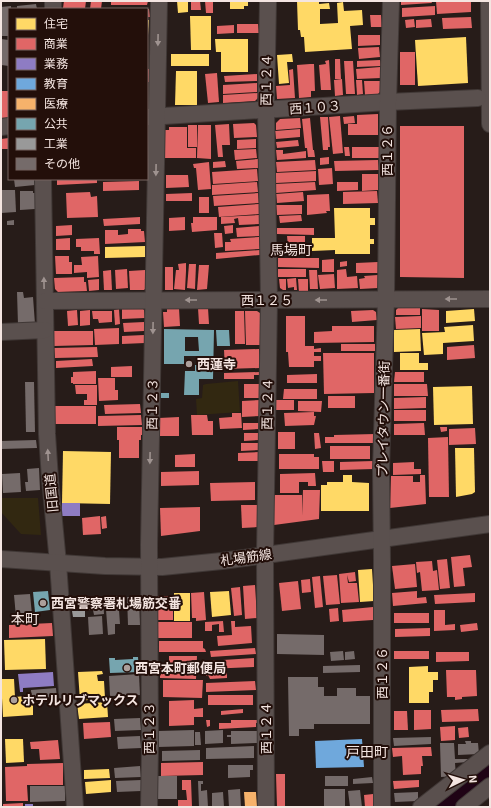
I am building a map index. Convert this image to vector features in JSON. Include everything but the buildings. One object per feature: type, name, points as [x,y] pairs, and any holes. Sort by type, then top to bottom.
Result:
[{"type":"street","name":"西１２３","points":[[149,807],[149,568],[154,299],[152,117],[159,1]]},
{"type":"street","name":"西１２４","points":[[266,807],[265,555],[269,300],[266,110],[268,1]]},
{"type":"street","name":"西１２６","points":[[386,300],[388,102],[391,1]]},
{"type":"street","points":[[489,1],[490,124]]},
{"type":"street","name":"西１０３","points":[[152,117],[388,102],[478,98]]},
{"type":"street","name":"旧国道","points":[[44,180],[46,413],[75,807]]},
{"type":"street","name":"西１２５","points":[[45,301],[154,299],[490,299]]},
{"type":"street","name":"プレイタウン一番街","points":[[382,539],[381,470],[386,300]]},
{"type":"street","points":[[1,332],[45,330]]},
{"type":"street","name":"札場筋線","points":[[1,559],[149,568],[207,563],[490,524]]},
{"type":"street","name":"西１２６","points":[[382,539],[382,807]]},
{"type":"street","points":[[421,807],[490,753]]},
{"type":"street","points":[[464,807],[490,786]]},
{"type":"shaded area","points":[[238,381],[240,412],[197,415],[196,399],[202,398],[203,385]]},
{"type":"shaded area","points":[[2,498],[38,498],[41,535],[21,534],[1,512]]},
{"type":"waterway","points":[[443,807],[490,771]]},
{"type":"place","name":"西蓮寺","points":[[189,364]]},
{"type":"place","name":"西宮警察署札場筋交番","points":[[43,603]]},
{"type":"place","name":"西宮本町郵便局","points":[[127,668]]},
{"type":"place","name":"ホテルリブマックス","points":[[14,700]]},
{"type":"district","name":"馬場町","points":[[291,249]]},
{"type":"district","name":"本町","points":[[25,618]]},
{"type":"district","name":"戸田町","points":[[367,751]]}]
